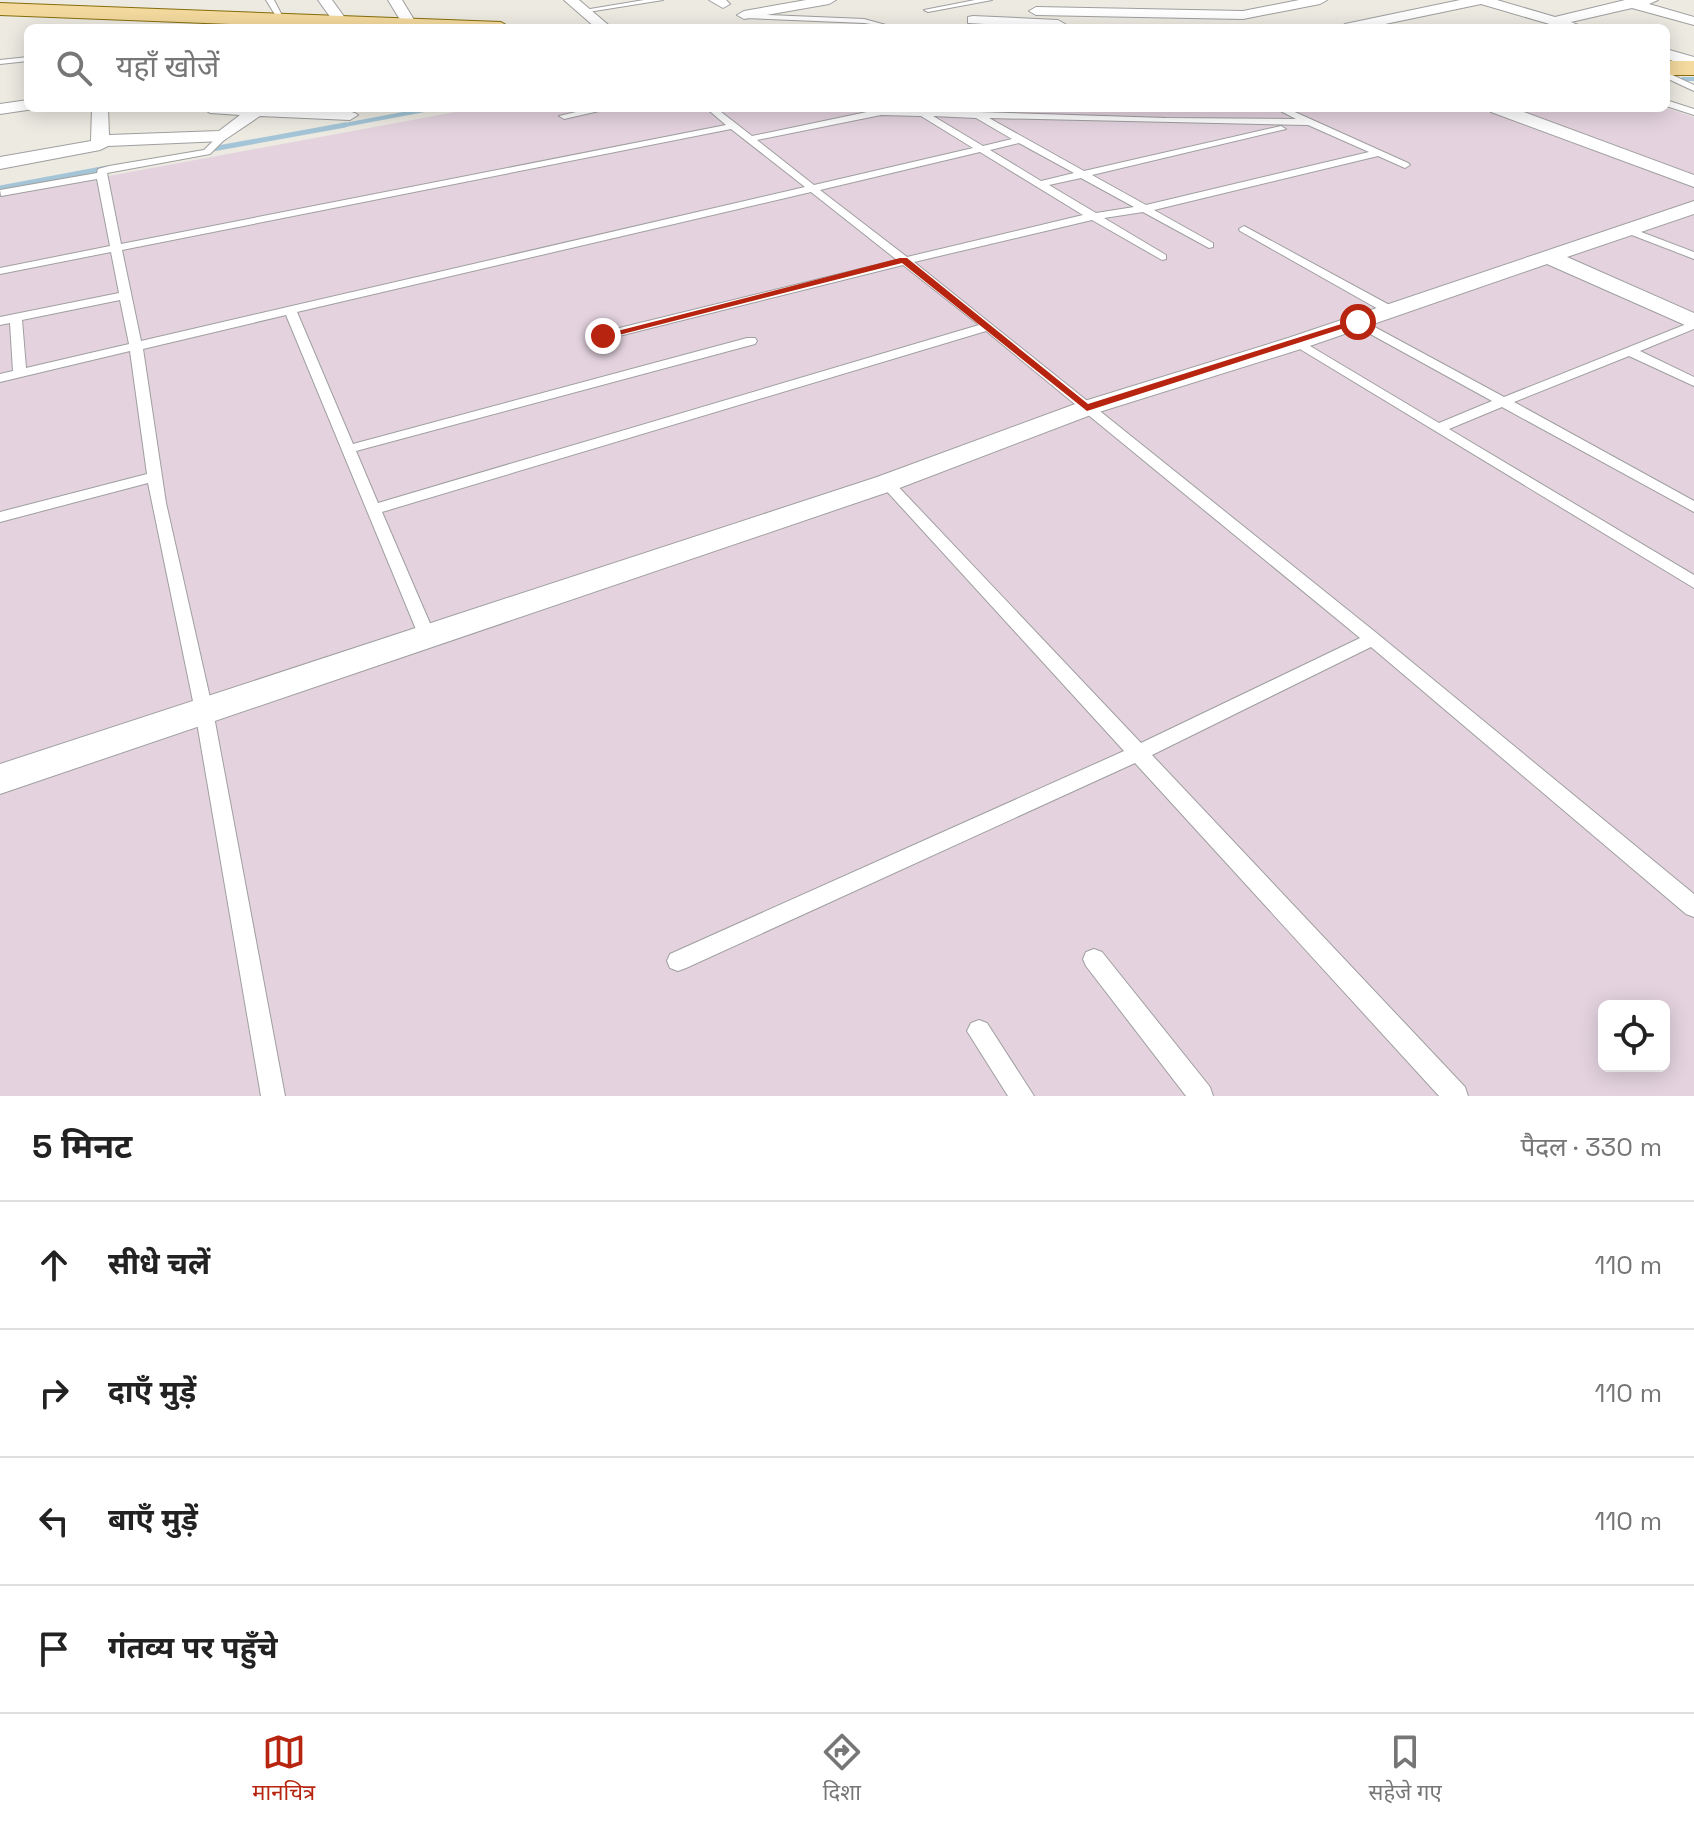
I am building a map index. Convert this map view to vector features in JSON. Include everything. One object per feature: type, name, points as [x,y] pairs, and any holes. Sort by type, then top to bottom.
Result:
[{"type":"main road","points":[[0,12],[282,19],[355,24]]},
{"type":"main road","points":[[0,12],[203,24]]},
{"type":"main road","points":[[1670,65],[1694,64]]},
{"type":"street","points":[[325,0],[341,22]]},
{"type":"street","points":[[395,0],[412,24]]},
{"type":"street","points":[[571,0],[600,24]]},
{"type":"street","points":[[719,2],[745,15],[829,0]]},
{"type":"street","points":[[1099,0],[1232,0]]},
{"type":"street","points":[[1129,0],[1148,24]]},
{"type":"street","points":[[973,20],[1139,13],[1243,15],[1320,0]]},
{"type":"street","points":[[1364,24],[1481,0],[1565,24]]},
{"type":"street","points":[[1555,21],[1626,2],[1651,0]]},
{"type":"street","points":[[1209,2],[1266,24]]},
{"type":"street","points":[[1626,2],[1694,21]]},
{"type":"street","points":[[1274,24],[1331,12]]},
{"type":"street","points":[[1039,15],[1122,24]]},
{"type":"street","points":[[1670,55],[1694,64]]},
{"type":"street","points":[[0,109],[24,106]]},
{"type":"street","points":[[14,142],[101,125],[221,139],[253,112]]},
{"type":"street","points":[[304,112],[350,115]]},
{"type":"street","points":[[1508,112],[1694,181]]},
{"type":"street","points":[[0,163],[95,147],[101,125]]},
{"type":"street","points":[[0,779],[887,483],[1087,408],[1296,343],[1694,207]]},
{"type":"street","points":[[1548,257],[1694,323]]},
{"type":"lane","points":[[270,0],[282,19]]},
{"type":"lane","points":[[582,11],[659,0]]},
{"type":"lane","points":[[945,0],[957,5]]},
{"type":"lane","points":[[928,10],[988,0]]},
{"type":"lane","points":[[745,15],[876,24]]},
{"type":"lane","points":[[0,62],[24,59]]},
{"type":"lane","points":[[1670,77],[1694,88]]},
{"type":"lane","points":[[1670,104],[1694,112]]},
{"type":"lane","points":[[564,116],[586,112]]},
{"type":"lane","points":[[715,112],[988,326],[1373,639],[1694,907]]},
{"type":"lane","points":[[751,139],[868,112]]},
{"type":"lane","points":[[919,112],[1162,257]]},
{"type":"lane","points":[[932,112],[1312,123]]},
{"type":"lane","points":[[971,112],[1209,245]]},
{"type":"lane","points":[[1288,112],[1405,165]]},
{"type":"lane","points":[[1040,184],[1217,141],[1312,123]]},
{"type":"lane","points":[[0,271],[734,126]]},
{"type":"lane","points":[[1,193],[101,175],[105,170],[221,139]]},
{"type":"lane","points":[[0,378],[1020,140]]},
{"type":"lane","points":[[603,336],[1075,219],[1144,209],[1379,153]]},
{"type":"lane","points":[[101,175],[136,347],[170,565],[204,711],[273,1096]]},
{"type":"lane","points":[[1244,229],[1391,311]]},
{"type":"lane","points":[[1628,230],[1694,256]]},
{"type":"lane","points":[[0,321],[126,295]]},
{"type":"lane","points":[[290,311],[426,635]]},
{"type":"lane","points":[[16,317],[20,373]]},
{"type":"lane","points":[[1358,322],[1694,507]]},
{"type":"lane","points":[[1438,428],[1694,323]]},
{"type":"lane","points":[[375,509],[988,326]]},
{"type":"lane","points":[[349,449],[751,341]]},
{"type":"lane","points":[[1296,343],[1693,580]]},
{"type":"lane","points":[[1629,351],[1694,382]]},
{"type":"lane","points":[[0,517],[154,477]]},
{"type":"lane","points":[[887,483],[1456,1096]]},
{"type":"lane","points":[[678,961],[1138,753],[1373,639]]},
{"type":"lane","points":[[1094,959],[1201,1096]]},
{"type":"lane","points":[[979,1031],[1022,1096]]},
{"type":"shaded area","points":[[1670,109],[1694,117],[1694,1096],[0,1096],[0,196],[455,112],[1670,112]]},
{"type":"waterway","points":[[1683,79],[1694,79]]},
{"type":"waterway","points":[[335,127],[414,112]]},
{"type":"waterway","points":[[335,127],[345,125]]},
{"type":"waterway","points":[[207,150],[335,127]]},
{"type":"waterway","points":[[0,188],[107,168]]},
{"type":"route","points":[[603,336],[904,260],[1087,408],[1358,322]]}]
